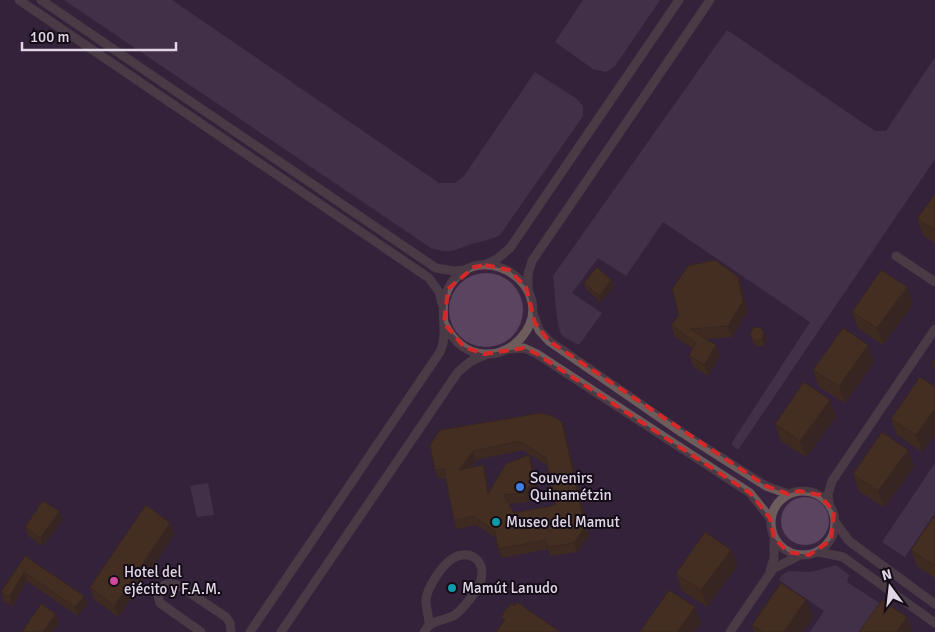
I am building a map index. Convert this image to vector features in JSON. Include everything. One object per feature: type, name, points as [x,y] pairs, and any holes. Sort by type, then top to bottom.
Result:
[{"type":"street","points":[[19,0],[430,278],[439,292],[445,334],[440,352],[250,632]]},
{"type":"street","points":[[41,0],[436,268],[454,271],[485,264],[497,259],[510,248],[679,0]]},
{"type":"street","points":[[507,350],[525,334],[530,323],[532,311],[528,280],[532,261],[710,0]]},
{"type":"street","points":[[896,256],[935,282]]},
{"type":"street","points":[[485,264],[498,266],[514,274],[526,287],[531,299]]},
{"type":"street","points":[[442,311],[444,300],[454,279],[474,267]]},
{"type":"street","points":[[532,311],[539,330],[549,341],[688,437],[766,486],[788,494]]},
{"type":"street","points":[[444,322],[452,337],[464,348],[484,354],[495,353]]},
{"type":"street","points":[[828,503],[828,489],[832,481],[935,328]]},
{"type":"street","points":[[281,632],[458,372],[479,357],[507,350],[524,348],[545,359],[750,493],[770,518],[774,538],[774,558],[769,574]]},
{"type":"street","points":[[770,518],[780,500],[788,494],[810,491],[832,481]]},
{"type":"street","points":[[810,491],[828,503],[834,512],[836,523],[849,541],[935,604]]},
{"type":"street","points":[[819,552],[831,540],[836,523]]},
{"type":"street","points":[[774,538],[780,547],[798,556]]},
{"type":"street","points":[[730,632],[769,574],[783,562],[798,556],[819,552],[844,557],[935,623]]},
{"type":"street","points":[[468,554],[476,557],[481,564],[481,582],[462,609],[454,616],[435,620],[426,628],[426,600],[434,582],[449,561],[459,555],[468,554]]},
{"type":"street","points":[[201,632],[160,603],[158,595],[164,585],[170,583],[178,585],[226,617],[230,623],[231,632]]},
{"type":"highlighted area","points":[[485,265],[509,270],[526,287],[535,323],[549,341],[766,486],[788,494],[799,491],[820,495],[834,512],[831,540],[809,555],[788,552],[774,538],[770,518],[750,493],[537,354],[524,348],[484,354],[464,347],[444,323],[448,289],[474,267]]},
{"type":"shaded area","points":[[0,0],[935,0],[935,632],[0,632]]},
{"type":"shaded area","points":[[64,0],[172,0],[439,183],[455,183],[464,176],[535,72],[577,99],[583,106],[583,116],[500,235],[455,250],[437,250],[431,248]]},
{"type":"shaded area","points":[[583,0],[660,0],[615,66],[606,72],[593,69],[555,42]]},
{"type":"shaded area","points":[[727,30],[875,131],[886,131],[935,57],[935,159],[738,450],[731,444],[810,322],[663,222],[626,276],[598,258],[572,293],[602,313],[579,345],[562,335],[560,331],[553,276]]},
{"type":"shaded area","points":[[486,273],[500,276],[512,284],[520,296],[523,310],[520,324],[512,336],[500,344],[486,347],[472,344],[460,336],[452,324],[449,310],[452,296],[460,284],[472,276]]},
{"type":"shaded area","points":[[935,463],[935,513],[905,557],[882,542]]},
{"type":"shaded area","points":[[208,483],[214,515],[197,517],[190,486]]},
{"type":"shaded area","points":[[800,497],[810,497],[819,501],[825,507],[828,512],[828,530],[819,541],[810,545],[800,545],[791,541],[785,535],[781,526],[781,516],[785,507],[791,501]]},
{"type":"shaded area","points":[[836,565],[849,575],[847,582],[881,604],[861,632],[810,632],[824,611],[779,580],[782,575],[789,571],[811,572]]},
{"type":"building","points":[[935,194],[935,230],[917,219]]},
{"type":"building","points":[[715,260],[738,277],[743,301],[728,326],[690,329],[716,345],[704,365],[689,355],[696,343],[671,325],[679,315],[672,289],[688,266]]},
{"type":"building","points":[[597,267],[611,280],[599,296],[584,283]]},
{"type":"building","points":[[881,270],[907,287],[877,328],[852,312]]},
{"type":"building","points":[[760,327],[764,333],[762,339],[755,341],[750,335],[753,328]]},
{"type":"building","points":[[843,328],[868,345],[839,386],[813,370]]},
{"type":"building","points":[[920,377],[935,387],[935,409],[916,435],[891,419]]},
{"type":"building","points":[[804,382],[830,400],[800,441],[775,424]]},
{"type":"building","points":[[541,413],[552,416],[562,422],[585,527],[574,543],[547,547],[546,540],[498,549],[495,531],[473,516],[454,520],[444,469],[435,470],[430,445],[440,430]],"holes":[[[519,441],[546,458],[556,505],[514,513],[504,495],[525,493],[534,480],[529,455],[506,464],[488,494],[483,465],[459,470],[473,451]]]},
{"type":"building","points":[[882,432],[908,450],[878,491],[853,474]]},
{"type":"building","points":[[43,501],[59,511],[40,538],[25,527]]},
{"type":"building","points":[[146,505],[170,523],[114,606],[90,587]]},
{"type":"building","points":[[935,515],[935,566],[911,550]]},
{"type":"building","points":[[705,532],[731,550],[701,590],[676,574]]},
{"type":"building","points":[[25,556],[84,596],[75,607],[24,572],[9,597],[1,592]]},
{"type":"building","points":[[781,583],[806,600],[783,632],[763,632],[752,625]]},
{"type":"building","points":[[669,590],[695,607],[677,632],[640,632]]},
{"type":"building","points":[[882,600],[907,617],[896,632],[859,632]]},
{"type":"building","points":[[517,602],[560,632],[496,632],[505,620],[501,617],[511,603],[514,606]]},
{"type":"building","points":[[41,604],[56,614],[43,632],[22,632]]},
{"type":"place","name":"Souvenirs Quinamétzin","points":[[520,487]]},
{"type":"place","name":"Museo del Mamut","points":[[496,522]]},
{"type":"place","name":"Hotel del ejécito y F.A.M.","points":[[114,581]]},
{"type":"place","name":"Mamút Lanudo","points":[[452,588]]}]
